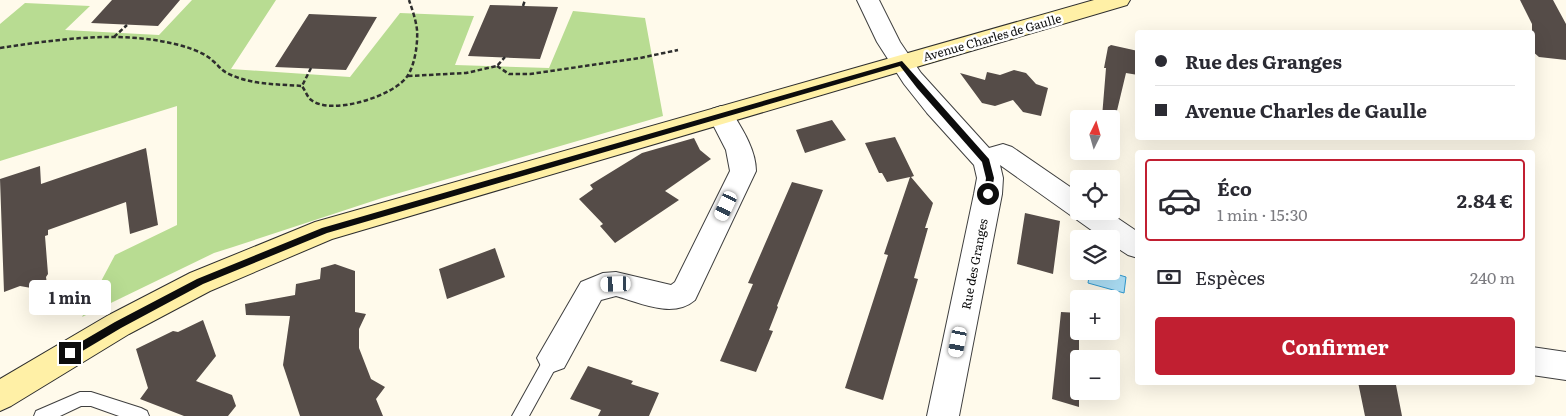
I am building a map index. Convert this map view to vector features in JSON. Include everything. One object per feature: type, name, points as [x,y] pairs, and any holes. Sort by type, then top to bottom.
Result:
[{"type":"main road","name":"Avenue Charles de Gaulle","points":[[8,393],[118,325],[159,303],[200,282],[289,243],[363,218],[1119,0]]},
{"type":"street","points":[[868,0],[892,48],[902,63],[920,87],[984,159],[1003,154],[1070,200]]},
{"type":"street","points":[[553,358],[591,291],[603,285],[616,284],[672,298],[678,297],[685,291],[744,164],[720,115]]},
{"type":"street","name":"Rue des Granges","points":[[943,416],[988,194],[989,168],[984,159]]},
{"type":"street","points":[[1099,220],[1135,245]]},
{"type":"street","points":[[1535,361],[1566,366]]},
{"type":"lane","points":[[520,416],[553,358]]},
{"type":"lane","points":[[42,416],[80,399],[91,399],[140,416]]},
{"type":"path","points":[[302,86],[311,100],[329,106],[362,102],[388,92],[408,76],[414,59],[418,30],[409,0]]},
{"type":"path","points":[[523,6],[525,0]]},
{"type":"path","points":[[114,38],[127,24]]},
{"type":"path","points":[[0,48],[57,40],[114,38],[141,40],[183,46],[210,57],[225,72],[247,82],[302,86]]},
{"type":"path","points":[[497,66],[509,74],[530,74],[640,58],[678,50]]},
{"type":"path","points":[[408,76],[466,73],[497,66],[505,58]]},
{"type":"path","points":[[302,86],[311,68]]},
{"type":"green space","points":[[192,0],[276,0],[231,69],[350,77],[400,13],[474,16],[455,65],[549,68],[573,11],[645,18],[663,116],[382,198],[214,253],[82,317],[115,255],[177,225],[177,106],[0,161],[0,24],[25,3],[90,6],[65,30],[159,35]]},
{"type":"water","points":[[1120,275],[1126,277],[1124,293],[1120,292],[1120,290],[1088,283],[1088,280],[1120,280]]},
{"type":"building","points":[[112,0],[180,0],[158,26],[91,23]]},
{"type":"building","points":[[1520,0],[1553,0],[1566,24],[1566,60],[1539,57],[1535,54],[1535,30],[1532,30],[1532,24]]},
{"type":"building","points":[[490,5],[558,7],[540,59],[468,56]]},
{"type":"building","points":[[309,14],[377,17],[346,70],[275,67]]},
{"type":"building","points":[[1111,45],[1135,50],[1135,74],[1126,73],[1117,110],[1103,110],[1106,68],[1104,68],[1108,47]]},
{"type":"building","points":[[1014,70],[1026,73],[1036,84],[1048,88],[1041,116],[1023,112],[1013,100],[995,106],[982,103],[960,73],[985,80],[987,72],[1000,75]]},
{"type":"building","points":[[832,120],[846,140],[805,153],[796,130]]},
{"type":"building","points":[[895,137],[914,176],[911,177],[933,203],[925,228],[928,228],[914,278],[918,279],[883,400],[845,388],[888,255],[884,254],[910,177],[887,182],[882,173],[879,173],[865,143]]},
{"type":"building","points":[[694,138],[700,150],[711,159],[665,191],[679,200],[615,243],[600,226],[603,224],[579,199],[593,189],[590,185],[642,153]]},
{"type":"building","points":[[146,148],[158,225],[130,234],[126,202],[48,230],[48,235],[45,236],[48,291],[20,286],[4,292],[0,179],[40,166],[41,184]]},
{"type":"building","points":[[792,182],[823,190],[777,306],[769,330],[773,331],[756,372],[720,361],[753,284],[748,283]]},
{"type":"building","points":[[1025,213],[1060,221],[1053,274],[1017,264]]},
{"type":"building","points":[[495,248],[505,277],[447,299],[439,269]]},
{"type":"building","points":[[335,264],[355,271],[355,312],[366,314],[359,329],[359,348],[371,379],[385,387],[376,399],[383,416],[300,416],[283,365],[290,316],[246,315],[245,304],[295,295],[296,284],[320,279],[321,268]]},
{"type":"building","points":[[1061,312],[1070,312],[1070,340],[1079,340],[1079,350],[1070,350],[1070,400],[1079,400],[1079,407],[1052,399]]},
{"type":"building","points":[[203,320],[216,356],[196,381],[232,395],[236,406],[228,416],[184,416],[140,399],[148,388],[136,349],[173,331],[178,332]]},
{"type":"building","points":[[588,366],[633,381],[631,384],[659,393],[649,416],[598,416],[601,410],[570,399]]},
{"type":"building","points":[[1359,385],[1396,385],[1402,416],[1365,416]]},
{"type":"route","points":[[70,353],[118,325],[200,282],[289,243],[325,230],[902,63],[920,87],[986,161],[990,178],[988,194]]}]
